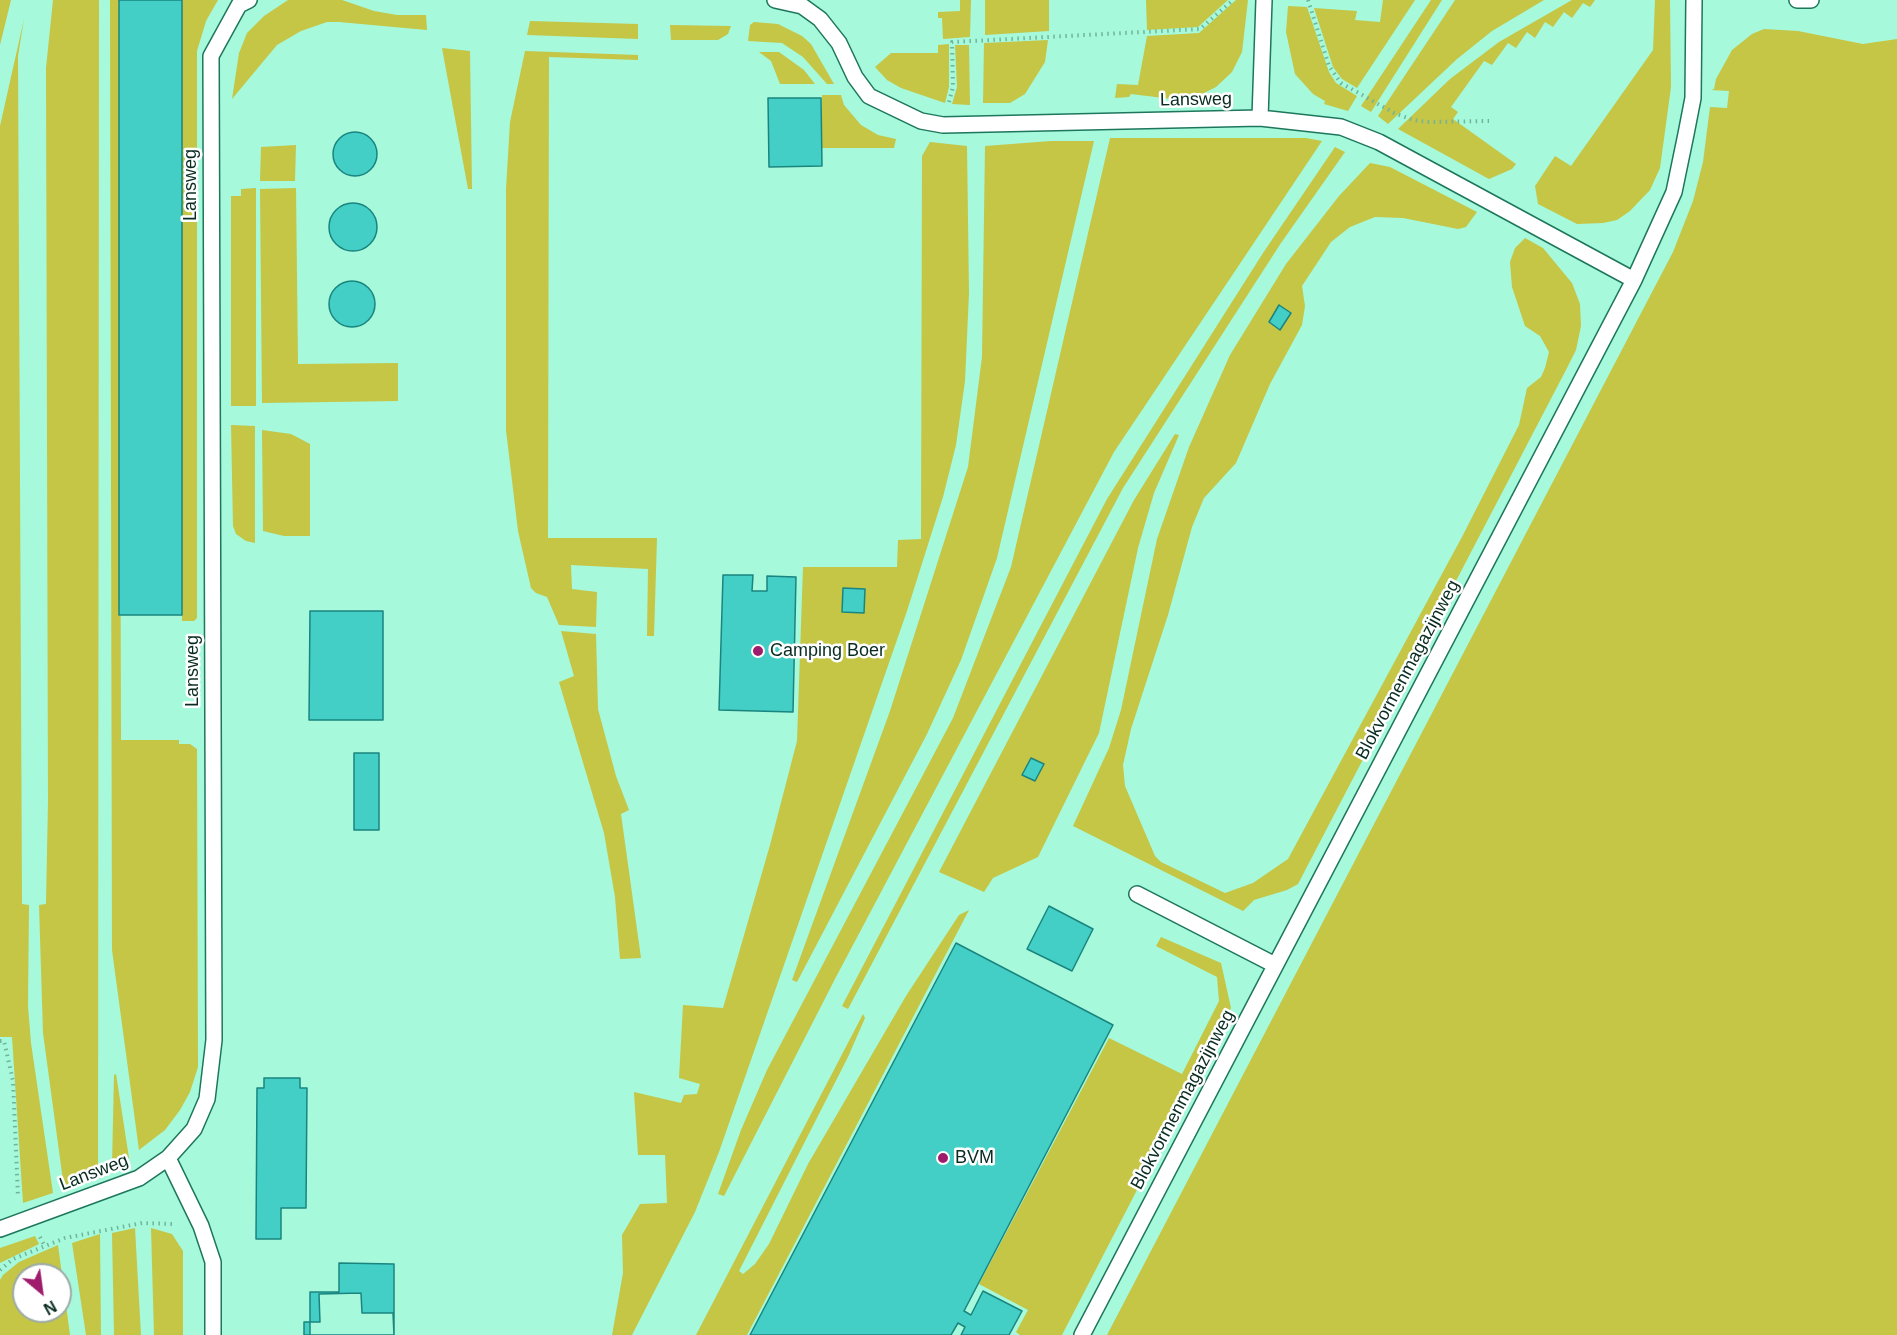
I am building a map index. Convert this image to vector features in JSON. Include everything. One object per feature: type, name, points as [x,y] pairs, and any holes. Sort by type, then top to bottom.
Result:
[{"type":"lane","name":"Lansweg","points":[[0,1229],[139,1178],[168,1158],[194,1129],[207,1099],[214,1040],[211,56],[239,5],[249,0]]},
{"type":"lane","name":"Lansweg","points":[[775,0],[802,6],[820,19],[839,43],[855,77],[868,96],[921,121],[943,125],[1260,118],[1322,123],[1362,134],[1634,280]]},
{"type":"lane","points":[[1260,118],[1264,0]]},
{"type":"lane","name":"Blokvormenmagazijnweg","points":[[1082,1335],[1634,280],[1674,192],[1679,169],[1693,98],[1694,0]]},
{"type":"lane","points":[[1797,0],[1811,0]]},
{"type":"lane","points":[[1137,894],[1275,965]]},
{"type":"lane","points":[[168,1158],[201,1226],[213,1262],[213,1335]]},
{"type":"path","points":[[943,125],[953,87],[952,42],[1200,30],[1233,0]]},
{"type":"path","points":[[1308,0],[1329,66],[1341,83],[1394,113],[1413,120],[1427,122],[1489,121]]},
{"type":"path","points":[[0,1041],[4,1041],[13,1081],[19,1202],[45,1246]]},
{"type":"path","points":[[0,1270],[14,1259],[65,1238],[142,1223],[201,1226]]},
{"type":"shaded area","points":[[0,0],[11,0],[0,45]]},
{"type":"shaded area","points":[[53,0],[99,0],[98,1176],[64,1188],[43,1033],[39,905],[46,904],[48,802],[46,68]]},
{"type":"shaded area","points":[[110,0],[119,0],[121,740],[179,740],[179,744],[190,744],[197,749],[198,1067],[190,1092],[180,1110],[165,1130],[139,1150],[112,950]]},
{"type":"shaded area","points":[[182,0],[218,0],[206,21],[197,51],[197,618],[194,621],[182,621]]},
{"type":"shaded area","points":[[288,0],[342,0],[374,11],[397,15],[426,15],[427,30],[327,22],[301,31],[277,45],[232,99],[239,53],[247,33],[264,16]]},
{"type":"shaded area","points":[[960,0],[971,0],[970,37],[943,39],[942,18],[938,18],[938,12],[960,11]]},
{"type":"shaded area","points":[[985,0],[1049,0],[1049,31],[985,35]]},
{"type":"shaded area","points":[[1146,0],[1228,0],[1198,27],[1147,30]]},
{"type":"shaded area","points":[[1236,0],[1248,0],[1242,52],[1232,72],[1216,87],[1188,101],[1131,94],[1129,97],[1115,98],[1117,84],[1138,85],[1147,36],[1199,33]]},
{"type":"shaded area","points":[[1383,0],[1415,0],[1357,88],[1342,79],[1333,67],[1314,8],[1357,11],[1355,20],[1380,22]]},
{"type":"shaded area","points":[[1431,0],[1442,0],[1371,112],[1361,106]]},
{"type":"shaded area","points":[[1455,0],[1544,0],[1492,31],[1457,59],[1388,124],[1378,116]]},
{"type":"shaded area","points":[[1572,0],[1595,0],[1590,7],[1583,3],[1572,18],[1564,12],[1553,27],[1545,22],[1535,38],[1527,32],[1516,48],[1508,43],[1492,65],[1484,61],[1451,107],[1458,112],[1453,119],[1516,164],[1512,169],[1489,179],[1398,129],[1450,79],[1499,42]]},
{"type":"shaded area","points":[[1655,0],[1670,0],[1671,87],[1660,168],[1650,190],[1630,211],[1617,220],[1577,224],[1538,204],[1535,186],[1555,156],[1571,166],[1653,50]]},
{"type":"shaded area","points":[[1288,6],[1307,7],[1329,72],[1336,83],[1357,96],[1348,111],[1324,104],[1325,101],[1313,94],[1295,74],[1286,32]]},
{"type":"shaded area","points":[[24,19],[18,56],[22,904],[29,905],[28,1006],[31,1043],[53,1193],[23,1203],[12,1037],[0,1037],[0,126]]},
{"type":"shaded area","points":[[530,21],[638,24],[638,39],[527,35]]},
{"type":"shaded area","points":[[754,22],[778,24],[802,36],[811,44],[834,84],[827,84],[803,57],[782,43],[748,41],[750,25]]},
{"type":"shaded area","points":[[670,25],[731,26],[728,34],[718,40],[671,40]]},
{"type":"shaded area","points":[[1764,29],[1798,31],[1863,44],[1897,39],[1897,1335],[1107,1335],[1673,252],[1693,201],[1703,162],[1710,107],[1727,108],[1729,91],[1711,90],[1714,89],[1716,79],[1732,50],[1752,34]]},
{"type":"shaded area","points":[[1048,40],[1045,62],[1025,94],[1010,103],[983,103],[984,43]]},
{"type":"shaded area","points":[[949,44],[949,87],[945,103],[901,88],[887,80],[875,67],[891,53],[938,53],[938,45]]},
{"type":"shaded area","points":[[955,45],[969,45],[970,105],[952,104],[957,87]]},
{"type":"shaded area","points":[[442,48],[470,51],[472,189],[468,189]]},
{"type":"shaded area","points":[[525,51],[638,55],[638,60],[549,57],[548,538],[657,538],[654,636],[647,636],[648,569],[571,565],[572,589],[597,592],[596,627],[559,625],[547,597],[536,593],[531,588],[518,531],[506,430],[506,189],[510,122]]},
{"type":"shaded area","points":[[759,52],[779,52],[804,70],[815,84],[780,84],[771,61]]},
{"type":"shaded area","points":[[822,95],[841,95],[844,105],[861,125],[878,135],[896,139],[894,148],[822,148]]},
{"type":"shaded area","points":[[1110,138],[1306,138],[1322,141],[1114,452],[836,977],[724,1196],[718,1194],[741,1130],[767,1070],[953,718],[1011,567]]},
{"type":"shaded area","points":[[1051,141],[1094,141],[997,558],[961,660],[927,734],[797,982],[792,980],[890,711],[968,467],[982,357],[985,146]]},
{"type":"shaded area","points":[[930,142],[967,146],[969,293],[965,381],[956,445],[943,497],[907,611],[719,1152],[695,1212],[632,1335],[612,1335],[623,1273],[622,1235],[640,1204],[667,1203],[665,1155],[638,1155],[634,1092],[681,1103],[684,1095],[697,1094],[700,1084],[679,1078],[683,1005],[723,1008],[770,845],[797,741],[803,567],[897,567],[898,540],[921,539],[922,156]]},
{"type":"shaded area","points":[[296,145],[295,181],[260,181],[261,147]]},
{"type":"shaded area","points":[[1335,147],[1345,152],[1281,243],[1123,488],[848,1009],[842,1006],[1107,499],[1263,253]]},
{"type":"shaded area","points":[[1370,163],[1390,167],[1477,212],[1466,227],[1458,229],[1403,218],[1375,217],[1350,227],[1331,242],[1302,286],[1305,306],[1302,325],[1270,384],[1236,463],[1204,498],[1192,527],[1168,615],[1131,729],[1123,765],[1125,786],[1155,856],[1161,862],[1225,893],[1253,883],[1288,859],[1463,535],[1519,425],[1527,388],[1541,377],[1545,368],[1549,352],[1540,336],[1525,326],[1512,287],[1510,262],[1515,248],[1525,238],[1543,248],[1572,283],[1580,304],[1581,326],[1576,350],[1567,368],[1298,884],[1287,890],[1254,900],[1243,911],[1073,826],[1109,748],[1121,710],[1157,539],[1189,447],[1230,355],[1286,264],[1339,196]]},
{"type":"shaded area","points":[[256,188],[256,406],[231,406],[231,196],[241,196],[241,189]]},
{"type":"shaded area","points":[[296,188],[298,364],[398,363],[398,401],[262,403],[260,189]]},
{"type":"shaded area","points":[[231,425],[255,426],[255,543],[246,541],[236,534],[233,526]]},
{"type":"shaded area","points":[[262,430],[291,434],[310,444],[310,536],[284,536],[263,531]]},
{"type":"shaded area","points":[[1175,434],[1179,435],[1154,493],[1138,548],[1099,733],[1038,857],[993,878],[984,892],[939,872],[1134,500]]},
{"type":"shaded area","points":[[561,631],[596,634],[598,709],[616,776],[629,810],[621,814],[641,958],[620,959],[615,897],[604,833],[559,682],[574,676]]},
{"type":"shaded area","points":[[969,910],[747,1335],[696,1335],[863,1014],[865,1018],[848,1057],[739,1271],[743,1274],[755,1264],[769,1244],[808,1164],[906,996],[959,915]]},
{"type":"shaded area","points":[[1161,937],[1221,963],[1231,1008],[1062,1335],[1020,1335],[1016,1332],[1028,1310],[979,1284],[1109,1038],[1182,1074],[1219,1001],[1217,977],[1156,946]]},
{"type":"shaded area","points":[[116,1074],[129,1158],[112,1165],[114,1075]]},
{"type":"shaded area","points":[[135,1228],[141,1335],[114,1335],[112,1233]]},
{"type":"shaded area","points":[[151,1228],[172,1234],[183,1251],[183,1335],[154,1335]]},
{"type":"shaded area","points":[[100,1234],[101,1335],[86,1335],[72,1243]]},
{"type":"shaded area","points":[[35,1236],[39,1244],[0,1263],[0,1248]]},
{"type":"shaded area","points":[[58,1245],[60,1263],[19,1262]]},
{"type":"shaded area","points":[[12,1268],[12,1323],[68,1323],[70,1335],[0,1335],[0,1280]]},
{"type":"building","points":[[119,0],[182,0],[182,615],[119,615]]},
{"type":"building","points":[[768,98],[821,98],[822,166],[769,167]]},
{"type":"building","points":[[355,132],[371,138],[377,154],[371,170],[355,176],[339,170],[333,154],[339,138]]},
{"type":"building","points":[[353,203],[370,210],[377,227],[370,244],[353,251],[336,244],[329,227],[336,210]]},
{"type":"building","points":[[352,281],[368,288],[375,304],[368,320],[352,327],[336,320],[329,304],[336,288]]},
{"type":"building","points":[[1279,305],[1291,313],[1280,330],[1269,322]]},
{"type":"building","name":"Camping Boer","points":[[723,575],[753,575],[752,591],[767,591],[767,576],[796,577],[793,712],[719,710]]},
{"type":"building","points":[[843,588],[865,589],[864,613],[842,612]]},
{"type":"building","points":[[310,611],[383,611],[383,720],[309,720]]},
{"type":"building","points":[[354,753],[379,753],[379,830],[354,830]]},
{"type":"building","points":[[1031,758],[1044,764],[1035,781],[1022,775]]},
{"type":"building","points":[[1049,906],[1093,929],[1072,971],[1027,949]]},
{"type":"building","name":"BVM","points":[[956,943],[1113,1025],[964,1311],[971,1315],[983,1291],[1022,1311],[1009,1335],[961,1335],[965,1327],[958,1323],[951,1335],[750,1335]]},
{"type":"building","points":[[264,1078],[300,1078],[300,1088],[307,1088],[306,1208],[281,1208],[281,1239],[256,1239],[257,1088],[264,1088]]},
{"type":"building","points":[[339,1263],[394,1264],[394,1335],[310,1335],[310,1292],[339,1292]]},
{"type":"building","points":[[361,1293],[362,1313],[393,1313],[394,1335],[304,1335],[304,1322],[320,1322],[319,1294]]},
{"type":"place","name":"Camping Boer","points":[[758,651]]},
{"type":"place","name":"BVM","points":[[943,1158]]}]
